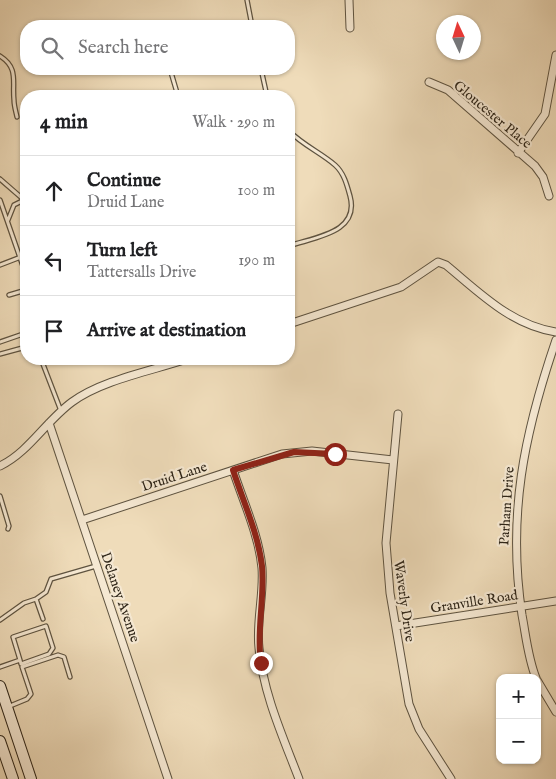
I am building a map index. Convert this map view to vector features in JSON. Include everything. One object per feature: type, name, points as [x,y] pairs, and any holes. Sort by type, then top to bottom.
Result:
[{"type":"main road","points":[[1,691],[31,779]]},
{"type":"main road","points":[[0,741],[13,779]]},
{"type":"street","points":[[349,0],[350,28]]},
{"type":"street","points":[[518,153],[545,114],[556,56]]},
{"type":"street","name":"Gloucester Place","points":[[429,82],[448,90],[540,171],[549,196]]},
{"type":"street","points":[[295,322],[401,287],[438,262],[446,265],[500,310],[530,326],[556,332]]},
{"type":"street","name":"Parham Drive","points":[[535,674],[530,659],[521,606],[515,548],[520,470],[530,428],[556,340]]},
{"type":"street","points":[[0,466],[25,448],[61,411],[91,391],[169,365]]},
{"type":"street","name":"Waverly Drive","points":[[398,414],[386,559],[404,685],[413,716],[451,779]]},
{"type":"street","name":"Delaney Avenue","points":[[49,423],[168,779]]},
{"type":"street","name":"Druid Lane","points":[[82,520],[294,452],[312,451],[393,460]]},
{"type":"street","points":[[233,470],[259,549],[262,568],[259,633],[261,663],[276,720],[299,779]]},
{"type":"street","name":"Granville Road","points":[[396,626],[556,601]]},
{"type":"street","name":"Parham Drive","points":[[541,686],[556,712]]},
{"type":"lane","points":[[247,0],[251,20]]},
{"type":"lane","points":[[0,56],[7,60],[13,69],[15,78],[14,100],[17,117]]},
{"type":"lane","points":[[172,75],[176,90]]},
{"type":"lane","points":[[262,75],[266,90]]},
{"type":"lane","points":[[295,136],[341,171],[352,205],[350,218],[345,226],[295,244]]},
{"type":"lane","points":[[0,179],[20,196]]},
{"type":"lane","points":[[0,200],[20,257],[0,265]]},
{"type":"lane","points":[[8,220],[14,205],[20,201]]},
{"type":"lane","points":[[9,295],[20,292]]},
{"type":"lane","points":[[0,342],[20,335]]},
{"type":"lane","points":[[0,354],[20,348]]},
{"type":"lane","points":[[43,365],[61,411]]},
{"type":"lane","points":[[0,496],[9,526],[8,529]]},
{"type":"lane","points":[[0,620],[24,603],[36,599],[46,592],[51,579],[97,565]]},
{"type":"lane","points":[[36,599],[43,619]]},
{"type":"lane","points":[[46,626],[53,648],[49,654],[21,664],[20,660],[13,637],[46,626]]},
{"type":"lane","points":[[7,707],[27,699],[31,694],[22,667],[58,655],[64,658],[70,677]]},
{"type":"lane","points":[[0,667],[20,660]]},
{"type":"route","points":[[261,663],[259,633],[262,568],[259,549],[233,470],[294,452],[312,451],[335,454]]}]
